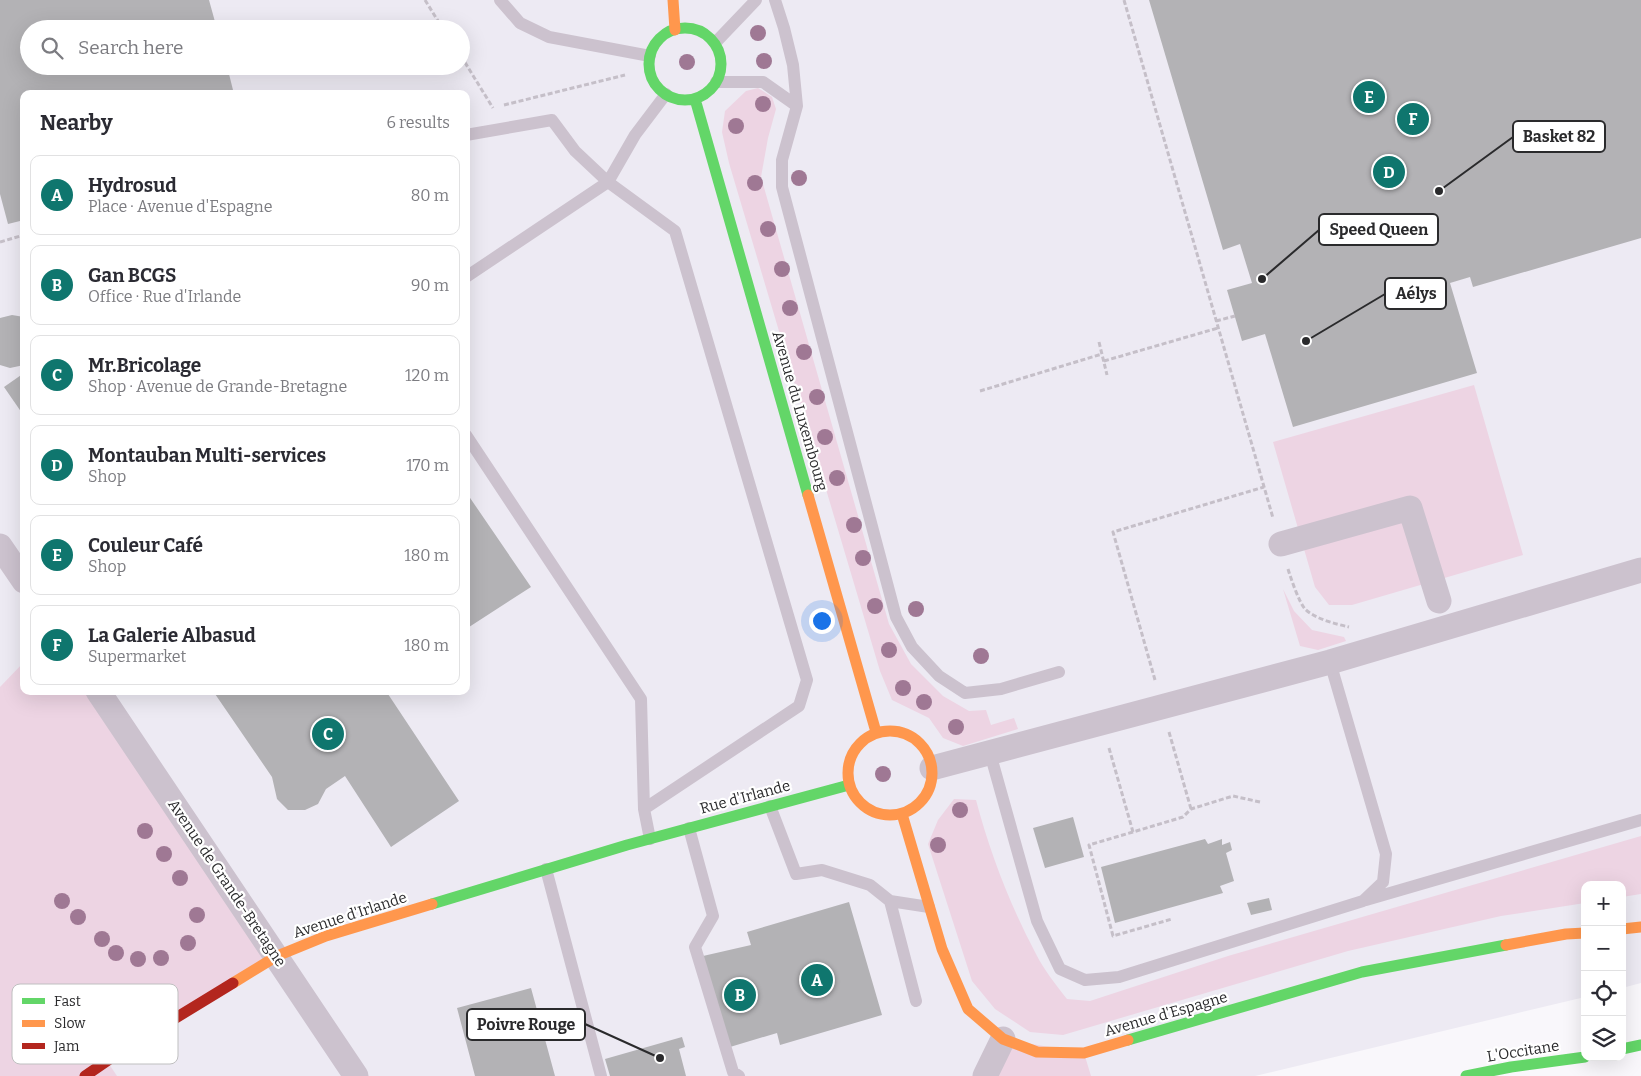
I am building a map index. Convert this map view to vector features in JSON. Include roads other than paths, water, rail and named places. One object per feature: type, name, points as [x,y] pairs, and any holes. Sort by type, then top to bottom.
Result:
[{"type":"main road","points":[[673,0],[675,30]]},
{"type":"main road","points":[[686,28],[697,30],[707,35],[715,44],[721,62],[716,82],[711,89],[695,99],[685,100],[666,94],[652,78],[650,56],[659,39],[675,30],[686,28]]},
{"type":"main road","name":"Avenue du Luxembourg","points":[[695,99],[876,732]]},
{"type":"main road","points":[[889,730],[913,737],[922,745],[929,756],[932,768],[931,783],[925,796],[915,807],[902,814],[888,816],[875,813],[864,807],[854,797],[849,785],[847,772],[849,759],[855,747],[864,738],[876,732],[889,730]]},
{"type":"main road","name":"Rue d'Irlande","points":[[650,839],[849,785]]},
{"type":"main road","name":"Avenue d'Espagne","points":[[902,814],[942,950],[968,1009],[1003,1039],[1037,1052],[1084,1053],[1362,972],[1581,932]]},
{"type":"main road","name":"Avenue d'Irlande","points":[[178,1017],[277,956],[326,936],[650,839]]},
{"type":"main road","points":[[1626,929],[1641,927]]},
{"type":"main road","points":[[1626,1048],[1641,1045]]},
{"type":"main road","points":[[1626,1055],[1641,1053]]},
{"type":"main road","name":"L'Occitane","points":[[1466,1076],[1511,1067],[1581,1057]]},
{"type":"main road","name":"Avenue d'Irlande","points":[[85,1076],[102,1064]]},
{"type":"street","points":[[1281,544],[1410,508],[1438,601]]},
{"type":"street","points":[[0,546],[20,575]]},
{"type":"street","points":[[932,768],[1330,662],[1641,570]]},
{"type":"street","name":"Avenue de Grande-Bretagne","points":[[101,695],[356,1076]]},
{"type":"street","points":[[985,1076],[1003,1039]]},
{"type":"lane","points":[[500,0],[520,23],[548,37],[650,56]]},
{"type":"lane","points":[[715,44],[756,0]]},
{"type":"lane","points":[[775,0],[793,65],[797,106],[782,160],[782,187],[896,617],[912,647],[939,676],[965,693],[1001,689],[1059,672]]},
{"type":"lane","points":[[716,82],[763,82],[797,106]]},
{"type":"lane","points":[[470,273],[608,182],[635,134],[666,94]]},
{"type":"lane","points":[[470,134],[552,120],[575,151],[608,182],[675,231],[807,680],[799,706],[644,809]]},
{"type":"lane","points":[[470,440],[641,699],[644,809],[650,839]]},
{"type":"lane","points":[[1330,662],[1386,854],[1382,882],[1363,901]]},
{"type":"lane","points":[[990,753],[1038,921],[1060,969],[1085,980],[1119,977],[1363,901],[1641,820]]},
{"type":"lane","points":[[770,806],[796,874],[822,870],[870,885],[890,901],[929,907]]},
{"type":"lane","points":[[689,828],[713,916],[695,947],[733,1072],[739,1076]]},
{"type":"lane","points":[[546,869],[601,1076]]},
{"type":"lane","points":[[890,901],[916,1001]]},
{"type":"place","name":"Couleur Café","points":[[1369,97]]},
{"type":"place","name":"La Galerie Albasud","points":[[1413,119]]},
{"type":"place","name":"Montauban Multi-services","points":[[1389,172]]},
{"type":"place","name":"Basket 82","points":[[1439,191]]},
{"type":"place","name":"Speed Queen","points":[[1262,279]]},
{"type":"place","name":"Aélys","points":[[1306,341]]},
{"type":"place","name":"Mr.Bricolage","points":[[328,734]]},
{"type":"place","name":"Hydrosud","points":[[817,980]]},
{"type":"place","name":"Gan BCGS","points":[[740,995]]},
{"type":"place","name":"Poivre Rouge","points":[[660,1058]]}]
